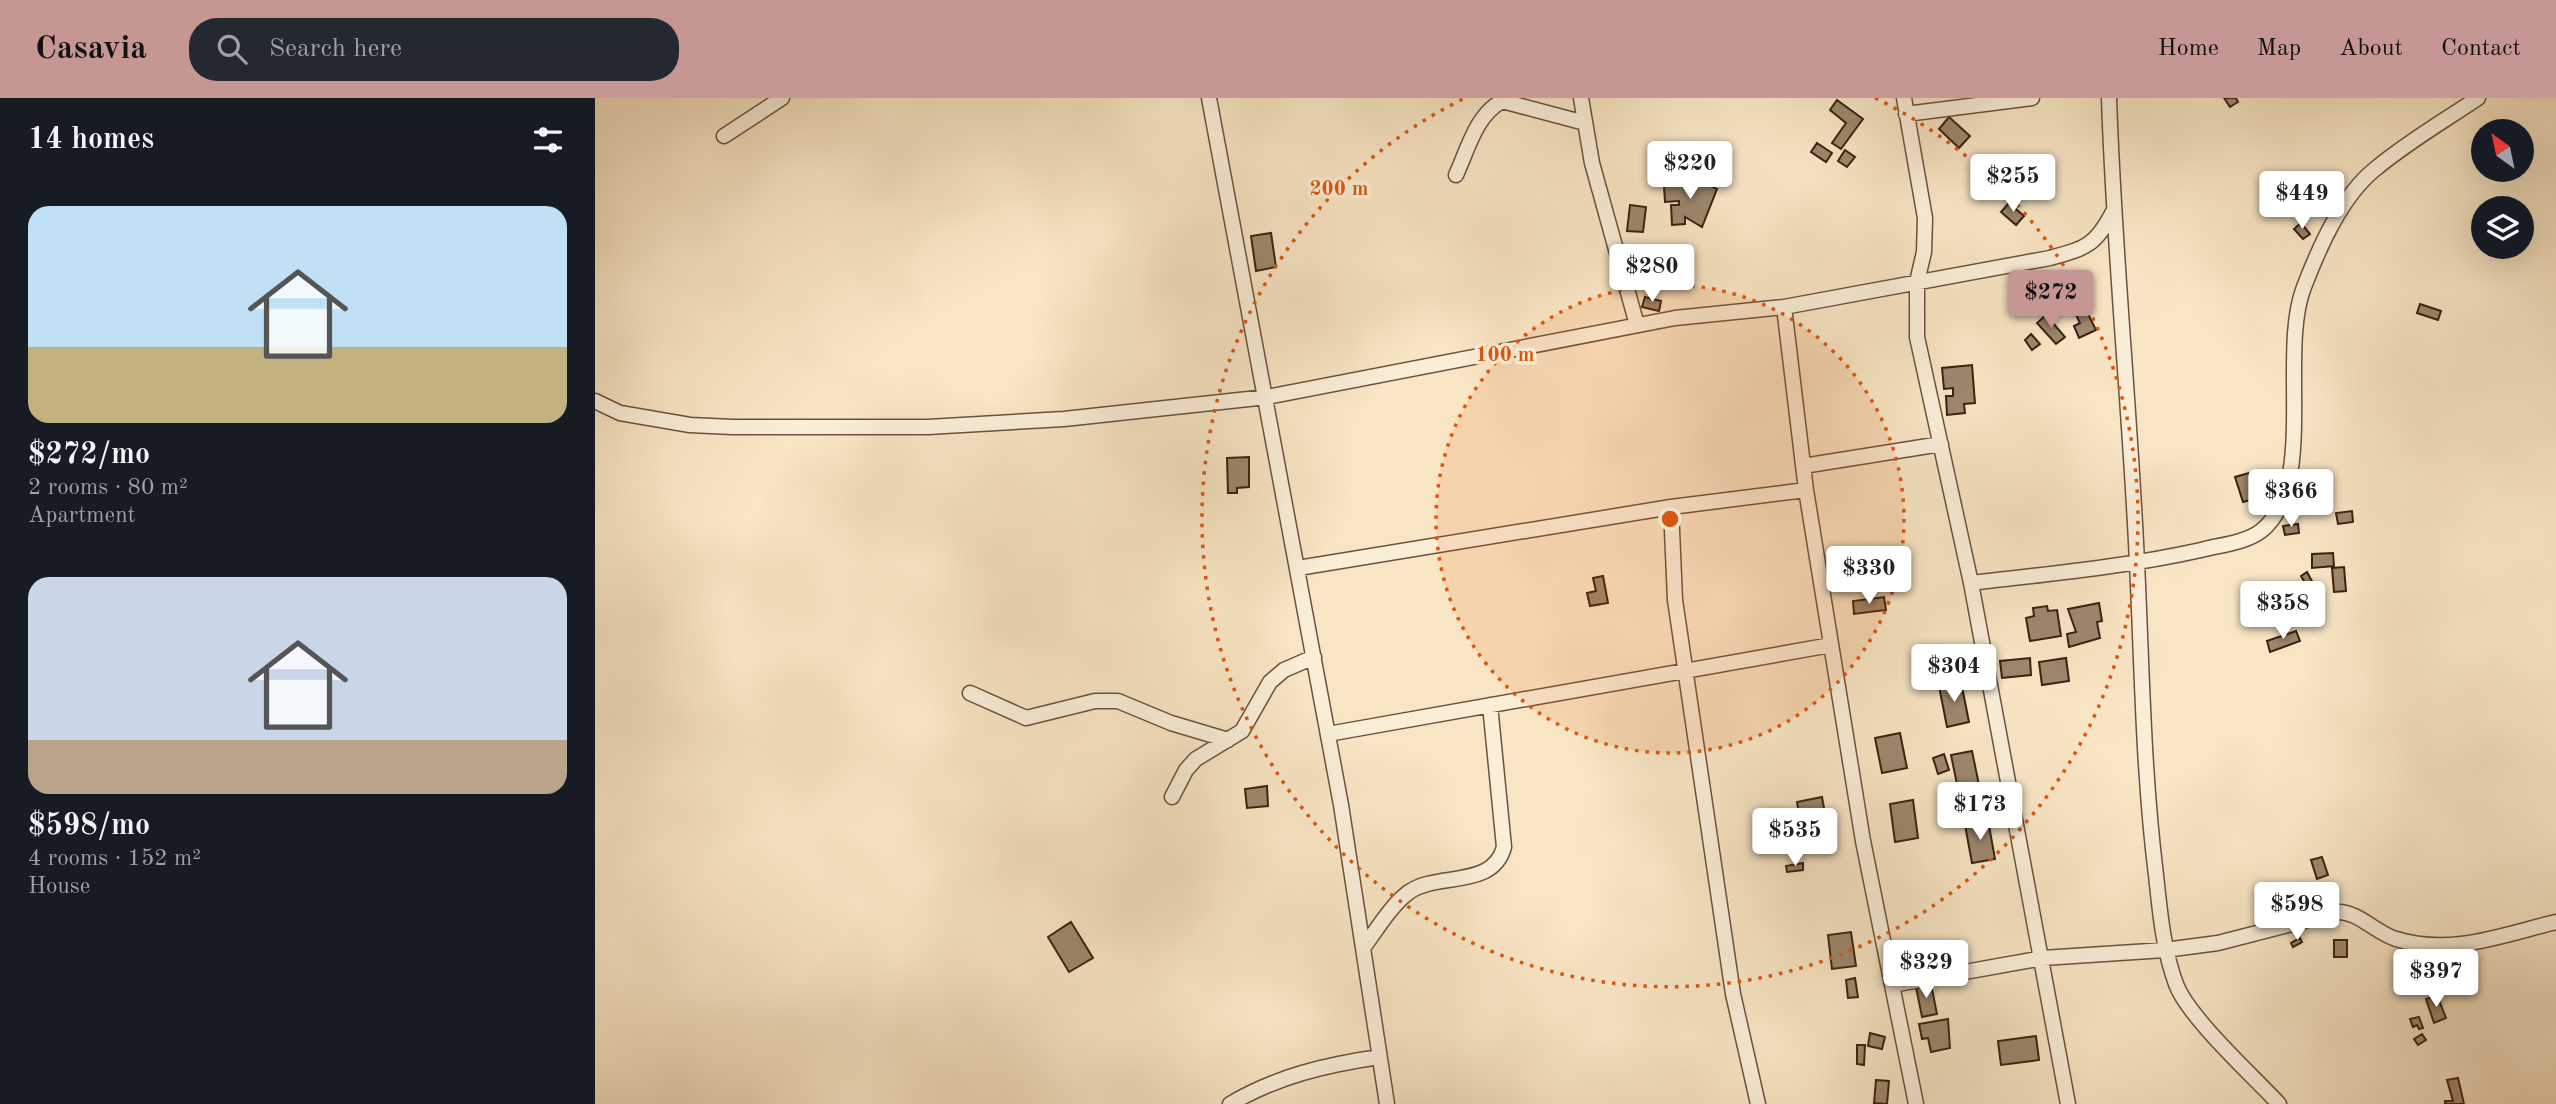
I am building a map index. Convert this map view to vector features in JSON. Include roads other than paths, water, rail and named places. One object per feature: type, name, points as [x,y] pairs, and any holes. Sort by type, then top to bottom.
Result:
[{"type":"street","points":[[724,136],[782,98]]},
{"type":"street","points":[[1209,98],[1226,197],[1268,397],[1328,734],[1387,1104]]},
{"type":"street","points":[[1581,98],[1592,163],[1637,325]]},
{"type":"street","points":[[1903,98],[1925,218],[1924,253],[1917,282],[1917,337],[1971,583],[2043,958],[2068,1104]]},
{"type":"street","points":[[1906,114],[2032,98]]},
{"type":"street","points":[[2109,98],[2137,564],[2146,765],[2165,950],[2176,984],[2188,1006],[2279,1104]]},
{"type":"street","points":[[1971,583],[2137,564],[2239,541],[2259,533],[2275,518],[2283,501],[2292,464],[2293,342],[2302,289],[2333,224],[2372,171],[2479,98]]},
{"type":"street","points":[[1456,175],[1486,113],[1502,101],[1585,123]]},
{"type":"street","points":[[595,401],[620,413],[690,425],[927,427],[1064,419],[1268,397],[1637,325],[1784,307],[2050,258],[2084,249],[2100,237],[2114,210]]},
{"type":"street","points":[[1784,307],[1806,490],[1863,841],[1916,1104]]},
{"type":"street","points":[[1803,466],[1941,444]]},
{"type":"street","points":[[1298,568],[1671,507],[1806,490]]},
{"type":"street","points":[[1671,507],[1675,600],[1733,994],[1758,1104]]},
{"type":"street","points":[[1328,734],[1831,645]]},
{"type":"street","points":[[1172,797],[1191,764],[1242,732],[1270,682],[1284,670],[1314,657]]},
{"type":"street","points":[[970,693],[1026,718],[1095,701],[1118,701],[1171,723],[1228,740]]},
{"type":"street","points":[[1363,948],[1406,894],[1481,873],[1501,857],[1504,847],[1490,705]]},
{"type":"street","points":[[1892,985],[2043,958],[2165,950],[2218,943],[2338,912],[2356,917],[2385,936],[2409,943],[2459,947],[2556,922]]},
{"type":"street","points":[[1230,1104],[1262,1085],[1321,1065],[1379,1056]]}]
